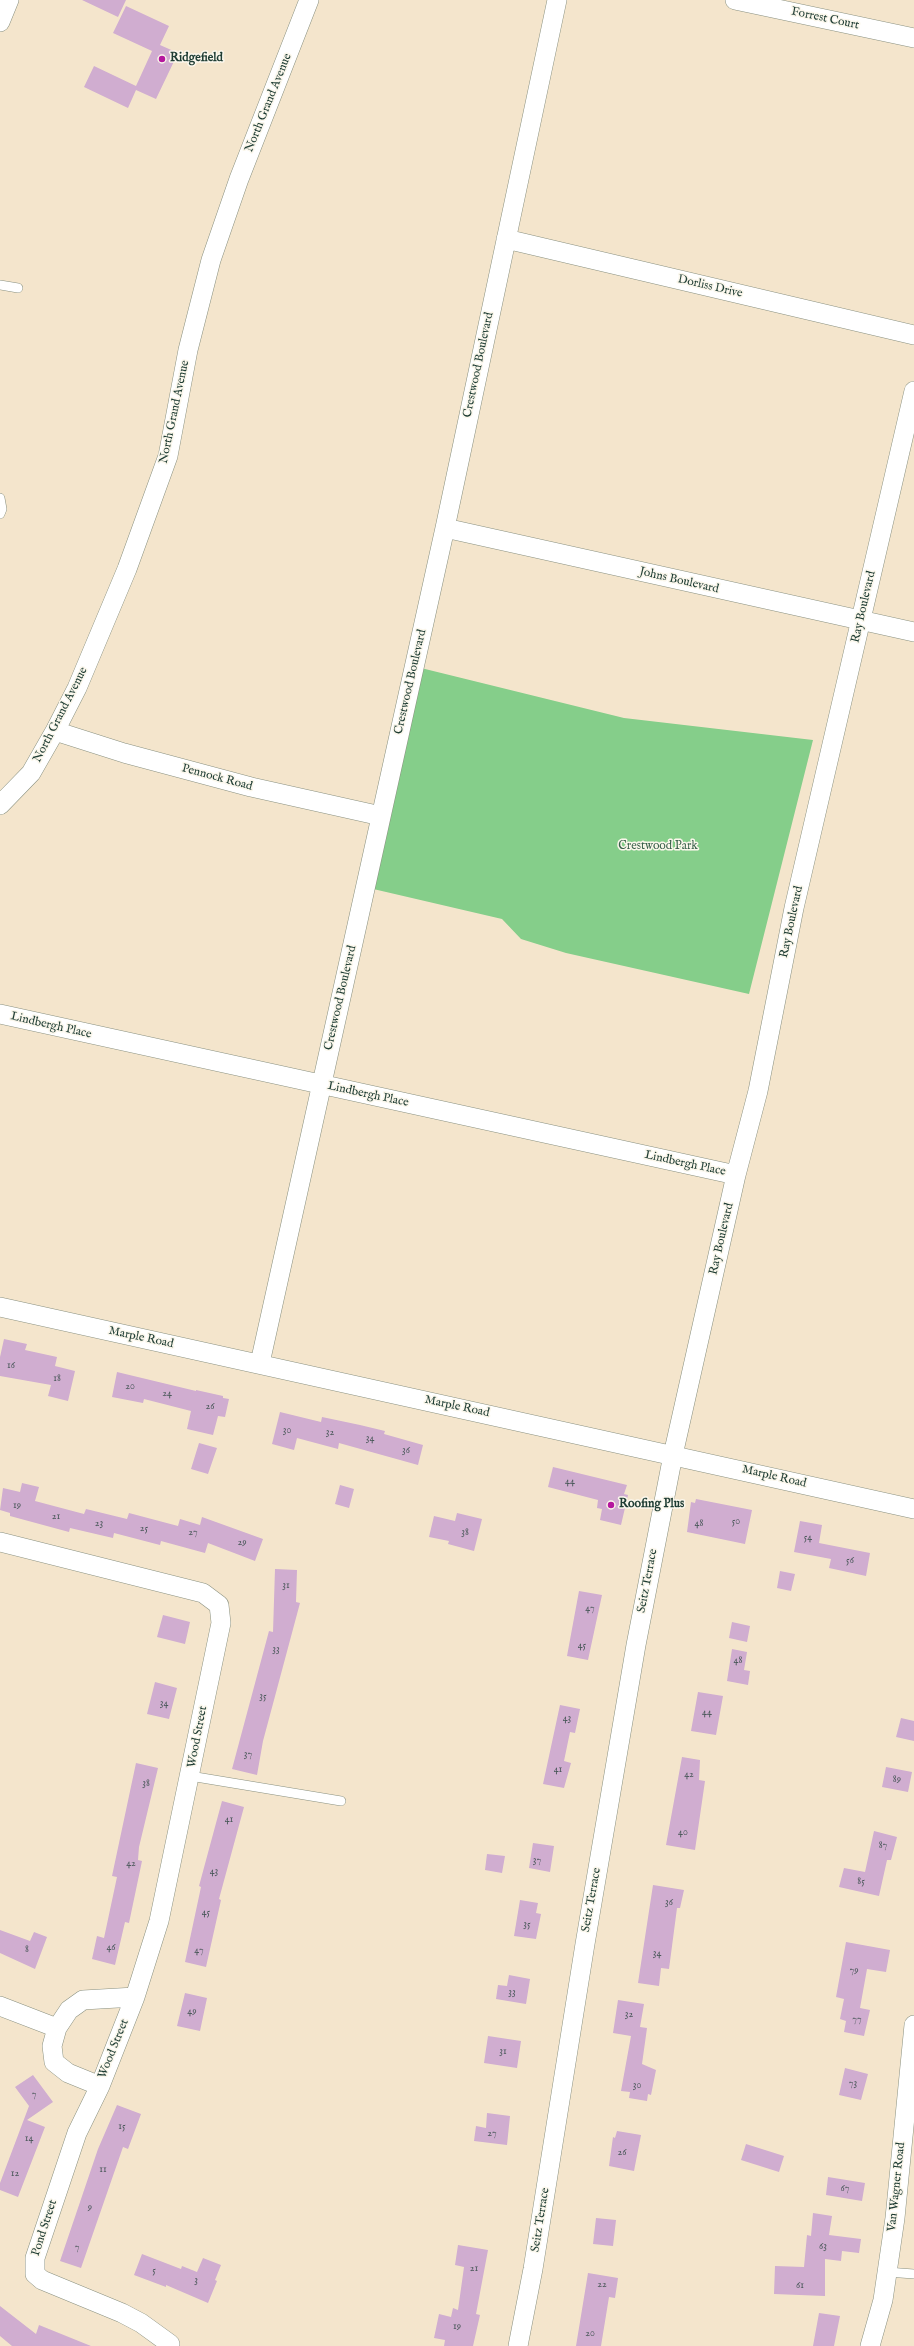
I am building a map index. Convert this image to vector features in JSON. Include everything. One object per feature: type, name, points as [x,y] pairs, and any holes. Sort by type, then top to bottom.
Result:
[{"type":"street","points":[[0,22],[9,0]]},
{"type":"street","name":"North Grand Avenue","points":[[0,805],[31,773],[55,731],[77,688],[127,569],[168,456],[188,350],[211,260],[239,179],[309,0]]},
{"type":"street","name":"Crestwood Boulevard","points":[[260,1363],[445,528],[557,0]]},
{"type":"street","name":"Forrest Court","points":[[735,0],[914,38]]},
{"type":"street","name":"Dorliss Drive","points":[[506,239],[914,335]]},
{"type":"street","name":"Ray Boulevard","points":[[673,1455],[736,1175],[758,1091],[794,908],[914,391]]},
{"type":"street","name":"Johns Boulevard","points":[[445,528],[914,632]]},
{"type":"street","name":"Pennock Road","points":[[55,731],[124,753],[251,787],[381,816]]},
{"type":"street","name":"Lindbergh Place","points":[[0,1014],[736,1175]]},
{"type":"street","name":"Marple Road","points":[[0,1307],[260,1363],[914,1509]]},
{"type":"street","name":"Seitz Terrace","points":[[518,2346],[533,2269],[583,1951],[636,1646],[673,1455]]},
{"type":"street","name":"Wood Street","points":[[0,1542],[203,1593],[219,1605],[221,1623],[168,1887],[135,1997],[100,2086]]},
{"type":"street","points":[[100,2086],[68,2073],[54,2062],[52,2046],[57,2028],[69,2010],[83,2000],[135,1997]]},
{"type":"street","points":[[0,2006],[57,2028]]},
{"type":"street","name":"Van Wagner Road","points":[[870,2346],[883,2300],[895,2218],[914,2025]]},
{"type":"street","name":"Pond Street","points":[[100,2086],[77,2133],[35,2258],[35,2274],[42,2280],[129,2316],[170,2344]]},
{"type":"lane","points":[[0,285],[18,288]]},
{"type":"lane","points":[[0,498],[0,514]]},
{"type":"lane","points":[[190,1776],[341,1801]]},
{"type":"lane","points":[[887,2272],[914,2274]]},
{"type":"green space","name":"Crestwood Park","points":[[421,668],[624,718],[813,740],[749,994],[566,953],[521,939],[502,919],[369,888]]},
{"type":"building","points":[[82,0],[126,0],[118,17]]},
{"type":"building","name":"Ridgefield","points":[[126,6],[169,26],[160,45],[178,53],[156,99],[136,90],[128,108],[84,87],[94,66],[136,86],[152,51],[113,33]]},
{"type":"building","points":[[4,1339],[27,1344],[25,1350],[57,1357],[55,1366],[75,1371],[68,1401],[48,1396],[51,1385],[0,1376],[0,1357]]},
{"type":"building","points":[[117,1372],[223,1396],[223,1398],[229,1399],[225,1417],[218,1416],[213,1435],[187,1429],[191,1411],[144,1399],[143,1403],[112,1397]]},
{"type":"building","points":[[280,1412],[321,1422],[322,1417],[360,1425],[385,1431],[384,1434],[423,1445],[418,1465],[339,1443],[338,1449],[297,1438],[294,1450],[272,1444]]},
{"type":"building","points":[[199,1443],[217,1448],[208,1474],[191,1469]]},
{"type":"building","points":[[553,1467],[627,1485],[624,1494],[628,1495],[621,1525],[600,1520],[602,1509],[597,1508],[598,1500],[548,1487]]},
{"type":"building","points":[[22,1483],[39,1487],[35,1501],[84,1514],[86,1509],[127,1519],[129,1513],[178,1526],[180,1519],[200,1525],[202,1517],[263,1539],[255,1561],[208,1543],[205,1553],[161,1541],[160,1545],[114,1533],[113,1538],[70,1528],[69,1532],[10,1516],[10,1513],[0,1510],[3,1488],[20,1492]]},
{"type":"building","points":[[340,1485],[354,1489],[349,1508],[335,1504]]},
{"type":"building","points":[[696,1499],[752,1510],[745,1544],[687,1532],[691,1502],[695,1503]]},
{"type":"building","points":[[457,1513],[482,1519],[474,1551],[448,1544],[449,1541],[429,1537],[434,1516],[455,1521]]},
{"type":"building","points":[[800,1521],[822,1525],[819,1543],[870,1553],[866,1576],[829,1568],[831,1559],[794,1552]]},
{"type":"building","points":[[275,1569],[297,1570],[296,1602],[300,1603],[263,1741],[257,1775],[232,1769],[269,1631],[273,1632]]},
{"type":"building","points":[[780,1571],[795,1574],[791,1591],[777,1588]]},
{"type":"building","points":[[579,1591],[602,1595],[588,1660],[567,1656]]},
{"type":"building","points":[[163,1615],[190,1622],[185,1644],[157,1637]]},
{"type":"building","points":[[732,1622],[750,1626],[747,1642],[729,1638]]},
{"type":"building","points":[[732,1649],[747,1652],[744,1670],[750,1671],[748,1685],[727,1681]]},
{"type":"building","points":[[155,1682],[177,1688],[169,1719],[147,1714]]},
{"type":"building","points":[[698,1692],[723,1696],[716,1735],[691,1731]]},
{"type":"building","points":[[560,1705],[580,1709],[575,1733],[570,1732],[564,1761],[571,1763],[564,1788],[543,1784]]},
{"type":"building","points":[[901,1718],[914,1721],[914,1741],[896,1737]]},
{"type":"building","points":[[682,1757],[700,1760],[699,1780],[705,1781],[695,1850],[666,1845]]},
{"type":"building","points":[[136,1763],[158,1768],[139,1847],[138,1860],[142,1861],[129,1923],[125,1922],[115,1965],[92,1959],[97,1936],[104,1938],[117,1877],[112,1876]]},
{"type":"building","points":[[886,1767],[912,1772],[908,1792],[882,1787]]},
{"type":"building","points":[[222,1801],[244,1807],[219,1899],[221,1900],[206,1967],[185,1962],[201,1887],[199,1886]]},
{"type":"building","points":[[874,1831],[897,1837],[891,1860],[887,1860],[879,1896],[839,1887],[844,1868],[865,1872]]},
{"type":"building","points":[[533,1843],[554,1846],[550,1872],[529,1868]]},
{"type":"building","points":[[487,1854],[505,1856],[502,1873],[485,1870]]},
{"type":"building","points":[[653,1885],[684,1890],[680,1908],[677,1908],[669,1969],[661,1968],[659,1986],[638,1983]]},
{"type":"building","points":[[520,1900],[538,1903],[536,1913],[541,1914],[536,1939],[514,1936]]},
{"type":"building","points":[[0,1930],[30,1941],[34,1932],[47,1937],[35,1969],[0,1953]]},
{"type":"building","points":[[846,1942],[890,1950],[886,1972],[867,1969],[860,2008],[870,2010],[864,2036],[844,2032],[846,2021],[840,2019],[844,1999],[836,1997]]},
{"type":"building","points":[[509,1975],[530,1979],[526,2004],[496,1999],[498,1985],[507,1986]]},
{"type":"building","points":[[185,1993],[207,1998],[200,2031],[177,2026]]},
{"type":"building","points":[[618,2000],[644,2004],[640,2027],[647,2028],[642,2064],[656,2070],[651,2095],[648,2094],[647,2101],[629,2098],[630,2092],[621,2091],[631,2036],[613,2033]]},
{"type":"building","points":[[488,2036],[521,2041],[517,2068],[484,2063]]},
{"type":"building","points":[[845,2068],[868,2074],[861,2100],[839,2095]]},
{"type":"building","points":[[33,2075],[53,2102],[27,2120],[45,2127],[18,2197],[0,2190],[0,2183],[29,2106],[15,2087]]},
{"type":"building","points":[[117,2105],[141,2114],[128,2149],[123,2147],[81,2268],[60,2261],[98,2149]]},
{"type":"building","points":[[487,2113],[510,2116],[507,2145],[474,2141],[476,2126],[486,2128]]},
{"type":"building","points":[[617,2131],[641,2135],[634,2171],[609,2166],[613,2137],[615,2138]]},
{"type":"building","points":[[746,2144],[784,2156],[779,2172],[741,2160]]},
{"type":"building","points":[[828,2177],[865,2183],[862,2201],[826,2195]]},
{"type":"building","points":[[813,2213],[832,2216],[829,2235],[861,2239],[859,2253],[842,2251],[841,2261],[825,2259],[825,2296],[774,2294],[775,2266],[804,2267],[807,2235],[811,2236]]},
{"type":"building","points":[[596,2218],[616,2220],[613,2246],[593,2244]]},
{"type":"building","points":[[458,2245],[488,2250],[476,2314],[480,2315],[473,2346],[444,2346],[445,2340],[434,2338],[439,2314],[451,2317],[453,2308],[458,2310],[464,2267],[455,2265]]},
{"type":"building","points":[[142,2254],[181,2269],[182,2266],[197,2272],[203,2258],[221,2265],[215,2280],[217,2281],[208,2303],[166,2285],[166,2287],[134,2275]]},
{"type":"building","points":[[588,2273],[618,2278],[615,2298],[609,2297],[601,2346],[576,2346]]},
{"type":"building","points":[[0,2306],[36,2334],[39,2325],[91,2346],[12,2346],[0,2336]]},
{"type":"building","points":[[819,2313],[840,2316],[834,2346],[813,2346]]},
{"type":"place","name":"Ridgefield","points":[[162,59]]},
{"type":"place","name":"Roofing Plus","points":[[611,1505]]}]
